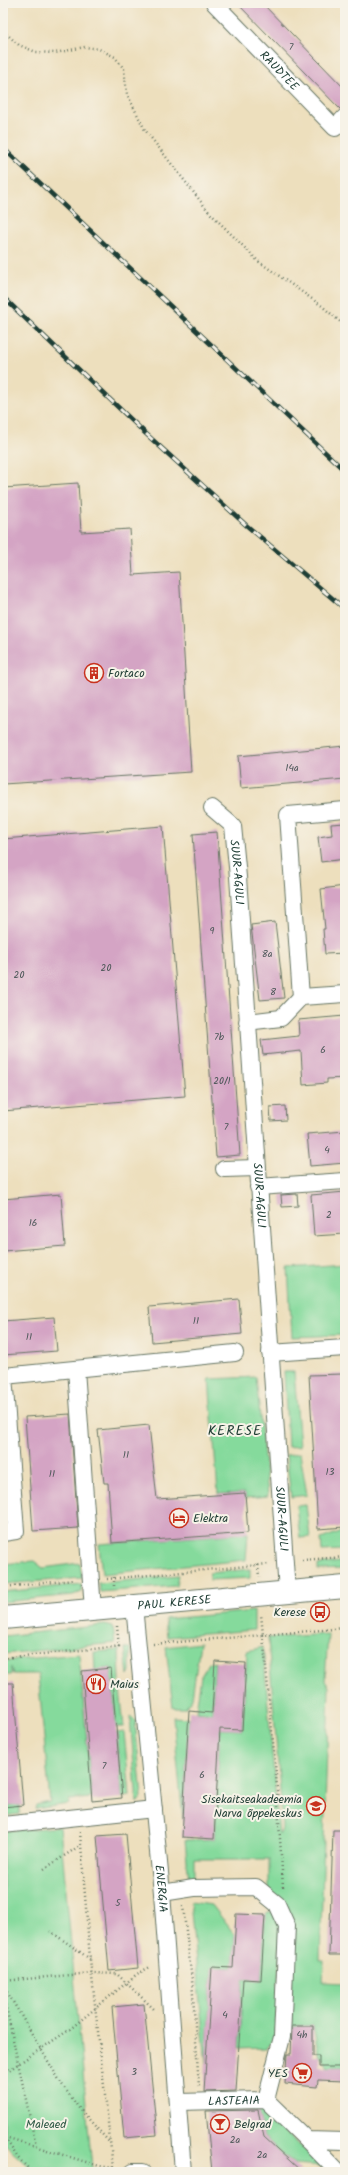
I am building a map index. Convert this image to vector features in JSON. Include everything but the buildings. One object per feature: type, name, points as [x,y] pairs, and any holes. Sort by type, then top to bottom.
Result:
[{"type":"highway","name":"PAUL KERESE","points":[[3,1618],[345,1587]]},
{"type":"street","name":"RAUDTEE","points":[[214,3],[335,128],[345,117]]},
{"type":"street","name":"SUUR-AGULI","points":[[212,808],[233,826],[238,877],[258,1187],[287,1592]]},
{"type":"street","points":[[301,997],[288,815],[345,810]]},
{"type":"street","points":[[247,1022],[281,1018],[301,997],[345,994]]},
{"type":"street","points":[[224,1168],[257,1168]]},
{"type":"street","points":[[258,1187],[345,1181]]},
{"type":"street","points":[[270,1353],[345,1348]]},
{"type":"street","points":[[3,1533],[16,1532],[4,1376],[235,1353]]},
{"type":"street","points":[[76,1369],[93,1610]]},
{"type":"street","name":"ENERGIA","points":[[134,1606],[162,1893],[184,2172]]},
{"type":"street","points":[[3,1825],[154,1809]]},
{"type":"street","points":[[162,1893],[181,1890],[256,1887],[272,1898],[283,1914],[288,1926],[282,2037],[266,2100]]},
{"type":"street","name":"LASTEAIA","points":[[178,2102],[266,2100],[338,2172]]},
{"type":"street","points":[[307,2140],[345,2141]]},
{"type":"street","points":[[132,2172],[144,2172]]},
{"type":"path","points":[[3,31],[19,45],[36,52],[55,53],[85,47],[99,49],[115,57],[124,70],[127,94],[145,130],[209,212],[258,261],[322,306],[345,326]]},
{"type":"path","points":[[3,1587],[76,1580],[91,1582],[114,1577],[345,1557]]},
{"type":"path","points":[[258,1565],[281,1844],[283,1914]]},
{"type":"path","points":[[3,1658],[137,1645],[345,1628]]},
{"type":"path","points":[[79,1818],[90,1959],[97,2008],[113,2168]]},
{"type":"path","points":[[44,1869],[81,1845]]},
{"type":"path","points":[[181,1890],[192,1980],[200,2101]]},
{"type":"path","points":[[50,1931],[90,1959]]},
{"type":"path","points":[[3,2074],[69,2030],[137,1974],[150,1967]]},
{"type":"path","points":[[3,1981],[92,1973],[117,1974],[154,2010]]},
{"type":"path","points":[[3,1985],[40,2049],[78,2107],[110,2143]]},
{"type":"path","points":[[3,1993],[36,2146]]},
{"type":"path","points":[[4,2136],[99,2166],[132,2172]]},
{"type":"path","points":[[4,2136],[18,2158],[32,2172]]},
{"type":"green space","points":[[345,1264],[345,1335],[292,1337],[288,1268]]},
{"type":"green space","points":[[284,1372],[294,1372],[300,1446],[288,1447]]},
{"type":"green space","points":[[256,1377],[268,1496],[245,1498],[245,1493],[218,1494],[209,1379]]},
{"type":"green space","points":[[300,1453],[307,1495],[291,1497],[286,1455]]},
{"type":"green space","points":[[306,1505],[310,1537],[300,1538],[296,1506]]},
{"type":"green space","points":[[345,1530],[345,1550],[322,1551],[321,1539]]},
{"type":"green space","points":[[248,1533],[246,1560],[102,1574],[99,1544]]},
{"type":"green space","points":[[34,1561],[43,1568],[80,1563],[82,1578],[3,1584],[3,1564]]},
{"type":"green space","points":[[345,1561],[345,1569],[318,1570],[318,1565]]},
{"type":"green space","points":[[250,1569],[250,1578],[210,1580],[209,1573]]},
{"type":"green space","points":[[178,1576],[176,1586],[100,1592],[98,1583]]},
{"type":"green space","points":[[82,1584],[81,1592],[73,1595],[3,1602],[3,1592]]},
{"type":"green space","points":[[254,1611],[254,1630],[167,1637],[165,1619]]},
{"type":"green space","points":[[105,1625],[113,1627],[115,1643],[3,1654],[3,1636]]},
{"type":"green space","points":[[328,1634],[325,1681],[329,1687],[320,1960],[324,1960],[323,1982],[345,1983],[345,2067],[328,2067],[319,2056],[313,2026],[292,2026],[291,1979],[293,1926],[269,1894],[269,1859],[194,1859],[194,1881],[189,1881],[185,1840],[214,1839],[220,1729],[242,1730],[247,1651],[263,1647],[279,1835],[283,1828],[268,1638]]},
{"type":"green space","points":[[200,1643],[192,1698],[185,1708],[173,1708],[166,1647]]},
{"type":"green space","points":[[125,1648],[130,1648],[130,1672],[128,1676]]},
{"type":"green space","points":[[119,1650],[120,1682],[112,1683],[111,1668],[95,1670],[94,1652]]},
{"type":"green space","points":[[79,1654],[92,1798],[69,1800],[69,1804],[35,1809],[36,1805],[50,1802],[38,1674],[13,1674],[11,1667],[11,1675],[3,1675],[3,1661]]},
{"type":"green space","points":[[215,1661],[212,1713],[196,1711],[201,1676],[209,1663]]},
{"type":"green space","points":[[120,1689],[124,1727],[116,1727],[113,1690]]},
{"type":"green space","points":[[130,1716],[135,1720],[142,1797],[137,1803]]},
{"type":"green space","points":[[173,1717],[189,1718],[183,1819]]},
{"type":"green space","points":[[124,1732],[130,1796],[122,1798],[117,1733]]},
{"type":"green space","points":[[19,1805],[20,1814],[3,1816],[3,1807]]},
{"type":"green space","name":"Maleaed","points":[[60,1827],[93,2172],[55,2172],[49,2167],[44,2172],[35,2172],[3,2142],[3,1831]]},
{"type":"green space","points":[[190,1902],[212,1905],[235,1935],[233,1968],[212,1967],[206,2063]]},
{"type":"green space","points":[[272,1911],[281,1923],[275,2039],[267,2048],[239,2049],[243,1979],[261,1980],[265,1915]]},
{"type":"green space","points":[[257,2107],[323,2166],[294,2164],[264,2137]]},
{"type":"railway","points":[[3,148],[345,471]]},
{"type":"railway","points":[[3,297],[144,432],[246,525],[345,609]]},
{"type":"place","name":"Fortaco","points":[[94,673]]},
{"type":"place","name":"Elektra","points":[[179,1518]]},
{"type":"place","name":"Kerese","points":[[320,1612]]},
{"type":"place","name":"Maius","points":[[96,1684]]},
{"type":"place","name":"Sisekaitseakadeemia Narva õppekeskus","points":[[316,1806]]},
{"type":"place","name":"YES","points":[[302,2073]]},
{"type":"place","name":"Belgrad","points":[[220,2124]]},
{"type":"district","name":"KERESE","points":[[235,1430]]}]
